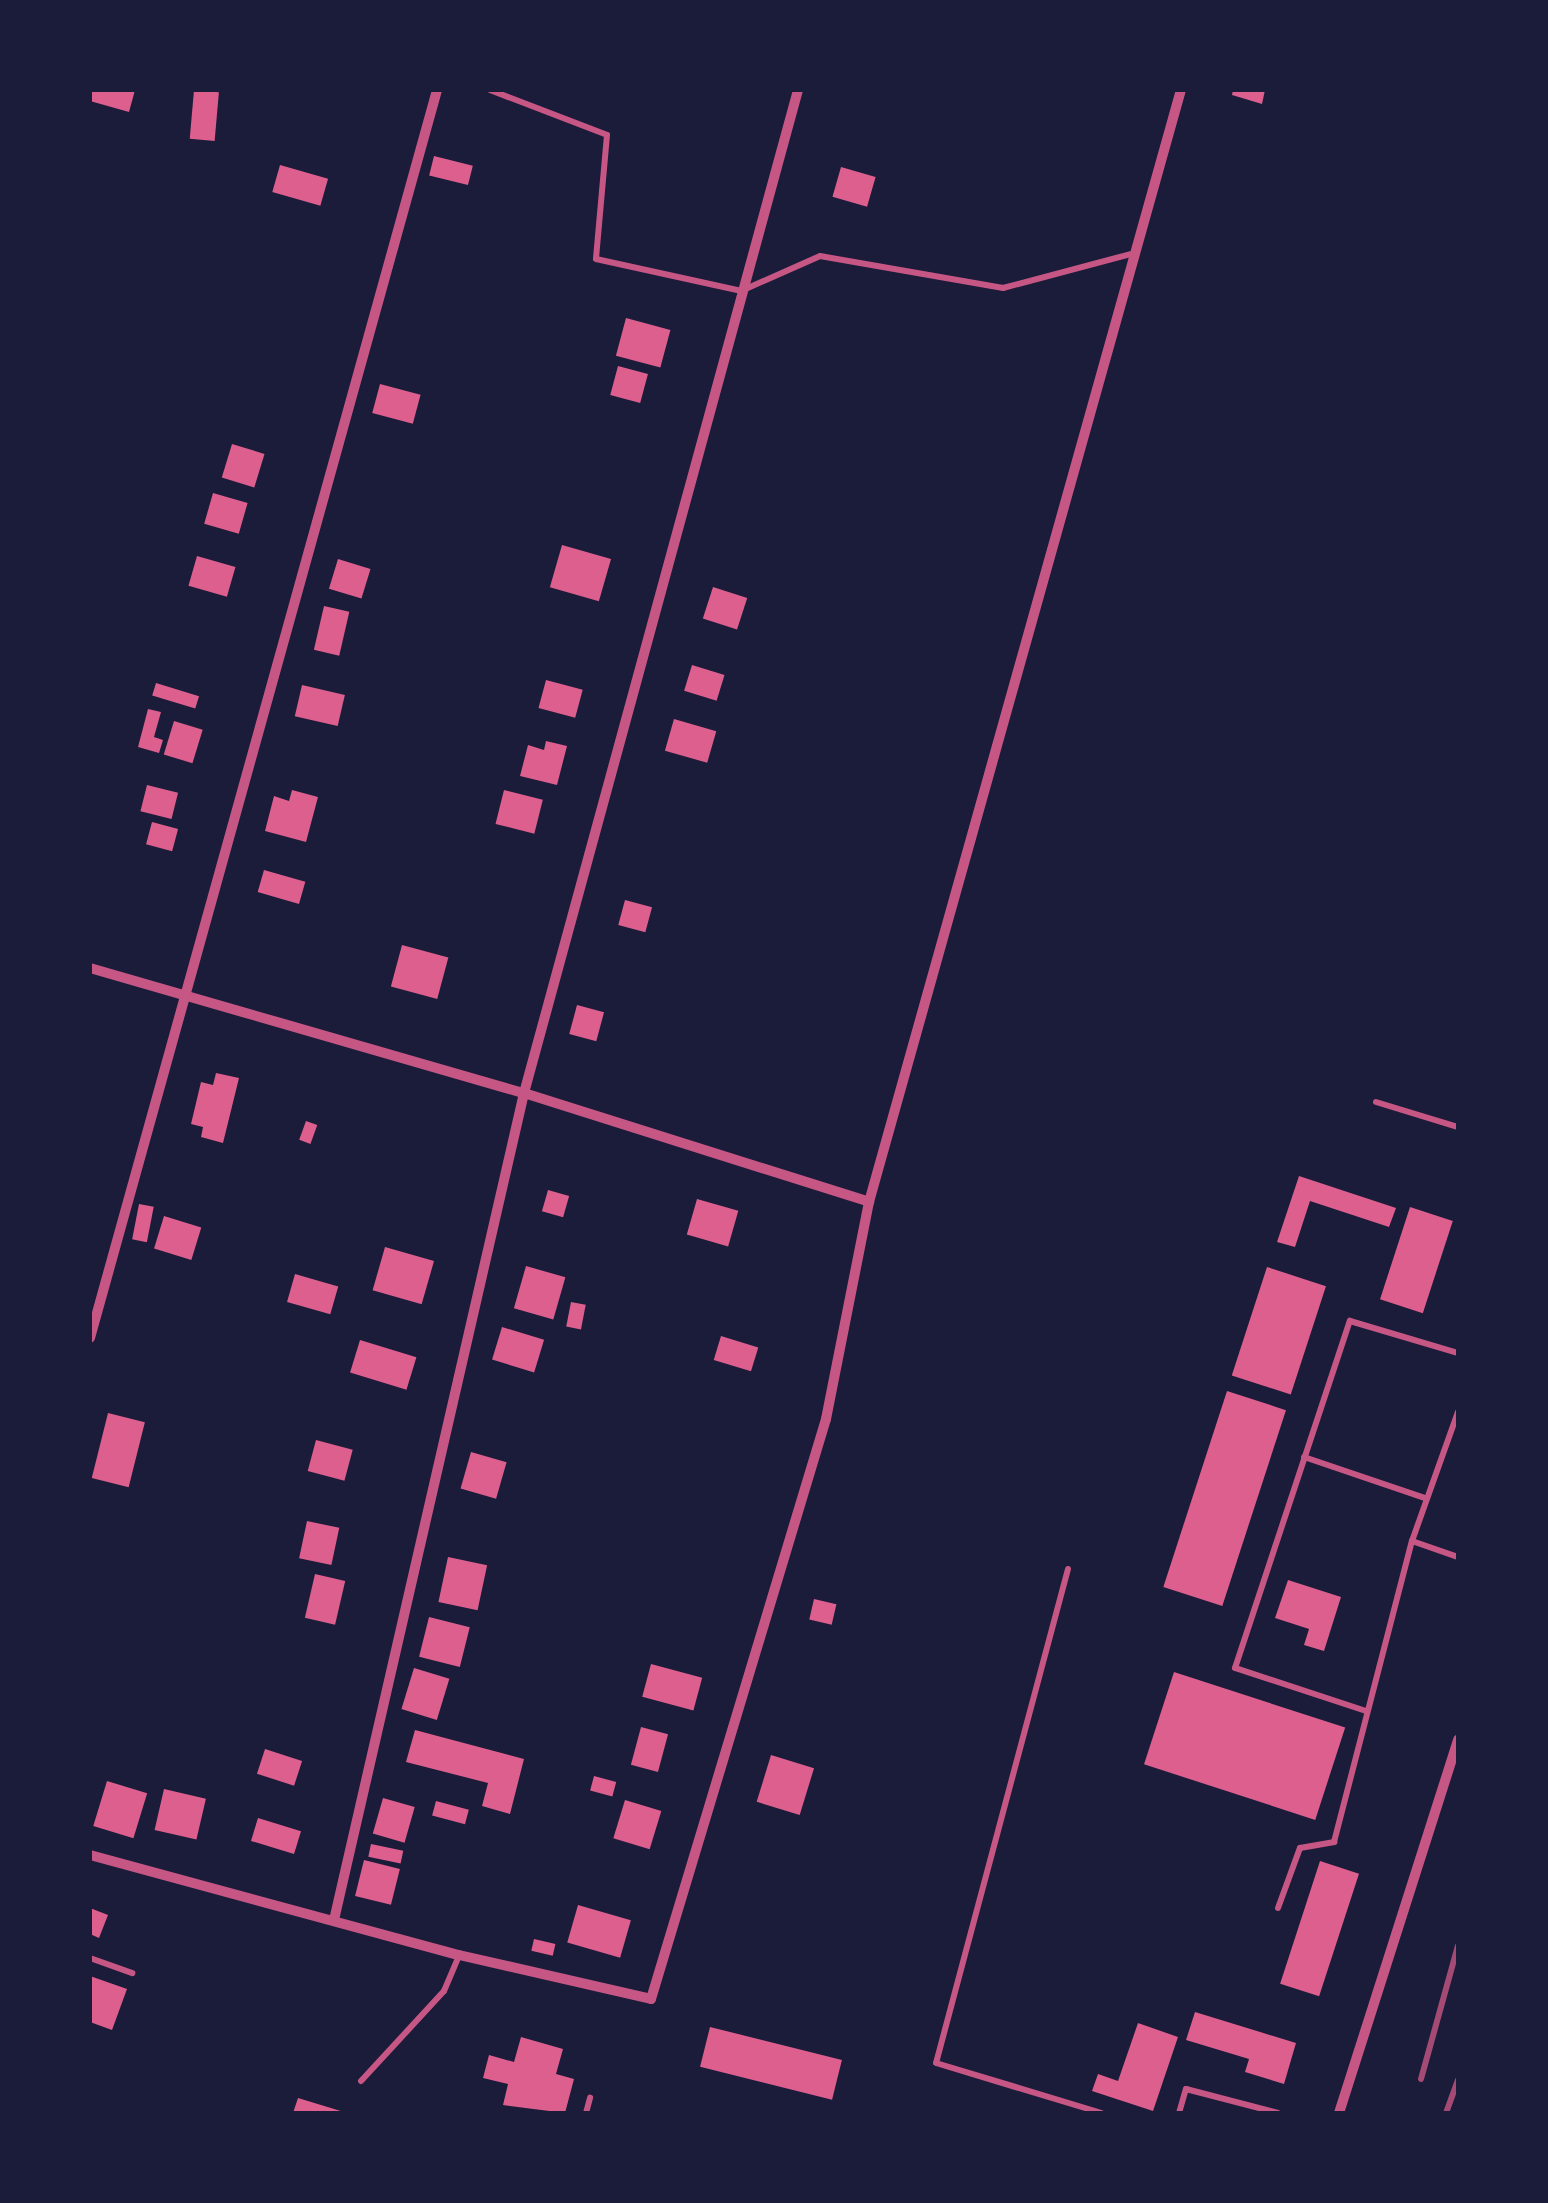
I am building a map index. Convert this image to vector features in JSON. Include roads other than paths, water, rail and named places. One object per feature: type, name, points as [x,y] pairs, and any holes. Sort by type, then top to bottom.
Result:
[{"type":"street","points":[[90,1338],[182,995],[437,90]]},
{"type":"street","points":[[334,1920],[524,1093],[798,90]]},
{"type":"street","points":[[90,1854],[459,1955],[651,2000],[826,1419],[870,1202],[1131,254],[1181,90]]},
{"type":"street","points":[[90,968],[524,1093],[870,1202]]},
{"type":"street","points":[[1340,2113],[1458,1739]]},
{"type":"lane","points":[[490,90],[607,135],[596,259],[741,291],[820,256],[1003,288],[1131,254]]},
{"type":"lane","points":[[1376,1102],[1458,1128]]},
{"type":"lane","points":[[1366,1710],[1235,1668],[1350,1321],[1458,1352]]},
{"type":"lane","points":[[1278,1908],[1300,1848],[1334,1842],[1412,1542],[1458,1412]]},
{"type":"lane","points":[[1304,1456],[1425,1498]]},
{"type":"lane","points":[[1412,1542],[1458,1557]]},
{"type":"lane","points":[[1068,1569],[936,2063],[1102,2113]]},
{"type":"lane","points":[[361,2082],[444,1991],[459,1955]]},
{"type":"lane","points":[[90,1958],[132,1973]]},
{"type":"lane","points":[[1179,2113],[1186,2088],[1278,2113]]},
{"type":"lane","points":[[586,2113],[590,2098]]},
{"type":"railway","points":[[1421,2079],[1458,1946]]},
{"type":"railway","points":[[1446,2113],[1458,2080]]}]
